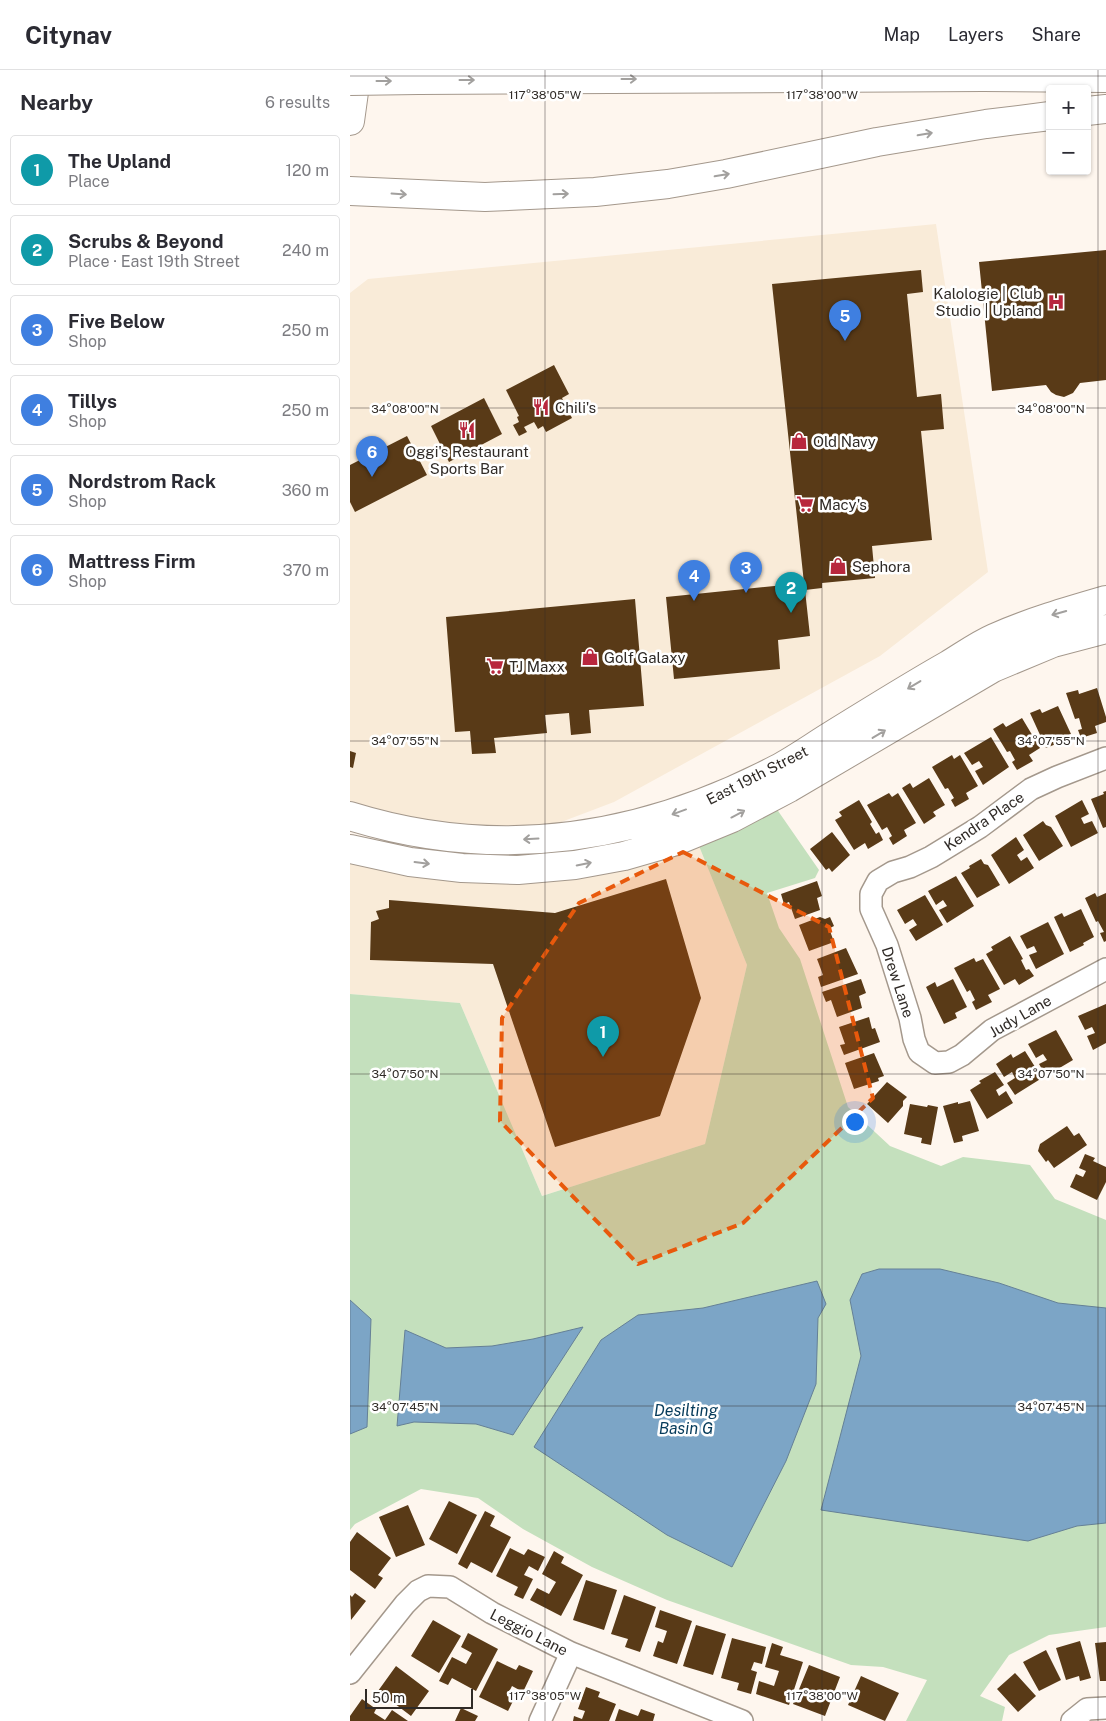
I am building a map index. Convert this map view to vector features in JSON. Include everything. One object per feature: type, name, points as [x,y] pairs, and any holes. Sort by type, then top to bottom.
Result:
[{"type":"main road","points":[[350,121],[357,70]]},
{"type":"main road","points":[[350,81],[983,76],[1106,78]]},
{"type":"main road","points":[[1091,111],[1106,109]]},
{"type":"main road","points":[[350,191],[485,197],[595,192],[668,184],[716,176],[877,142],[986,124],[1046,116]]},
{"type":"main road","name":"East 19th Street","points":[[350,816],[396,829],[436,836],[464,840],[517,840],[565,837],[631,825],[666,816],[719,797],[778,768],[992,639],[1052,615],[1106,600]]},
{"type":"main road","name":"East 19th Street","points":[[350,850],[410,862],[462,868],[518,870],[575,865],[624,856],[676,841],[732,818],[789,788],[993,668],[1053,643],[1106,629]]},
{"type":"street","name":"Kendra Place","points":[[871,894],[878,881],[892,872],[931,858],[980,827],[1031,789],[1106,758]]},
{"type":"street","name":"Drew Lane","points":[[871,894],[871,909],[887,945],[910,1018],[914,1039],[920,1052],[935,1062]]},
{"type":"street","name":"Judy Lane","points":[[935,1062],[948,1062],[962,1055],[992,1030],[1106,969]]},
{"type":"street","name":"Leggio Lane","points":[[350,1673],[404,1604],[418,1591],[428,1586],[450,1587],[492,1614],[571,1653],[736,1720]]},
{"type":"street","points":[[540,1721],[571,1653]]},
{"type":"street","points":[[1072,1720],[1087,1709],[1106,1708]]},
{"type":"highlighted area","points":[[683,852],[829,927],[873,1098],[743,1223],[638,1264],[500,1121],[502,1018],[579,903]]},
{"type":"shaded area","points":[[936,224],[988,572],[880,656],[614,802],[556,824],[506,827],[455,824],[411,817],[350,802],[350,293],[368,279]]},
{"type":"shaded area","points":[[699,846],[747,965],[705,1144],[542,1196],[460,1003],[350,994],[350,860],[407,870]]},
{"type":"green space","points":[[776,808],[819,870],[815,878],[767,893],[779,928],[800,959],[848,1107],[890,1146],[941,1166],[963,1157],[1030,1165],[1055,1199],[1106,1220],[1106,1627],[1049,1635],[1009,1655],[980,1696],[1005,1707],[1002,1721],[906,1721],[927,1680],[883,1667],[851,1665],[667,1600],[592,1567],[523,1529],[478,1498],[421,1489],[355,1524],[350,1530],[350,994],[460,1003],[542,1196],[705,1144],[747,965],[699,846]]},
{"type":"water","points":[[879,1269],[940,1269],[999,1283],[1058,1303],[1106,1308],[1106,1523],[1077,1526],[1028,1541],[821,1510],[861,1356],[850,1300],[862,1274]]},
{"type":"water","name":"Desilting Basin G","points":[[817,1281],[826,1304],[818,1318],[816,1384],[786,1461],[732,1567],[667,1535],[534,1447],[601,1340],[638,1315],[703,1308]]},
{"type":"water","points":[[350,1300],[371,1319],[367,1427],[350,1434]]},
{"type":"water","points":[[583,1327],[513,1435],[476,1424],[414,1422],[397,1426],[405,1330],[446,1348],[492,1346],[533,1339]]},
{"type":"building","points":[[1106,250],[1106,380],[1080,383],[1073,393],[1064,397],[1051,392],[1046,385],[992,391],[979,262]]},
{"type":"building","points":[[921,270],[923,292],[907,294],[917,397],[941,394],[944,429],[921,431],[932,540],[872,546],[875,578],[822,583],[822,588],[805,590],[810,636],[778,640],[780,669],[674,679],[666,597],[804,583],[772,284]]},
{"type":"building","name":"Chili's","points":[[554,365],[569,394],[562,398],[572,418],[546,432],[543,426],[538,429],[534,422],[524,427],[527,432],[519,436],[513,425],[519,422],[517,417],[519,416],[506,390]]},
{"type":"building","name":"Oggi's Restaurant Sports Bar","points":[[484,398],[502,434],[449,462],[431,426]]},
{"type":"building","points":[[407,436],[427,475],[355,512],[350,502],[350,465]]},
{"type":"building","points":[[635,599],[644,706],[589,710],[591,733],[571,735],[569,713],[545,715],[547,733],[494,738],[496,753],[472,754],[470,731],[455,732],[446,617]]},
{"type":"building","points":[[1097,688],[1106,722],[1095,726],[1097,733],[1081,738],[1078,730],[1082,729],[1079,718],[1075,719],[1066,693],[1078,690],[1079,694]]},
{"type":"building","points":[[1058,706],[1071,734],[1060,739],[1061,742],[1046,748],[1030,713],[1040,709],[1042,713]]},
{"type":"building","points":[[1022,718],[1040,748],[1029,755],[1033,761],[1017,770],[1012,762],[1015,760],[1010,751],[1007,752],[993,729],[1003,723],[1006,727]]},
{"type":"building","points":[[991,737],[1009,767],[983,785],[975,771],[983,767],[979,761],[972,765],[964,753]]},
{"type":"building","points":[[350,751],[356,753],[353,768],[350,767]]},
{"type":"building","points":[[952,755],[954,759],[960,755],[978,786],[966,793],[969,799],[955,807],[951,800],[954,798],[948,788],[945,789],[932,767]]},
{"type":"building","points":[[929,778],[945,805],[933,812],[936,816],[924,824],[902,788],[910,783],[913,788]]},
{"type":"building","points":[[1106,791],[1106,827],[1103,828],[1091,799],[1104,794],[1103,792]]},
{"type":"building","points":[[889,793],[892,797],[898,793],[916,823],[904,830],[907,836],[893,845],[889,838],[892,836],[887,827],[882,830],[867,805]]},
{"type":"building","points":[[859,800],[872,822],[870,824],[876,834],[879,832],[883,840],[868,849],[865,843],[854,850],[835,820],[842,816],[839,812]]},
{"type":"building","points":[[1082,800],[1089,814],[1081,818],[1084,824],[1092,821],[1098,833],[1071,847],[1055,816]]},
{"type":"building","points":[[1043,821],[1051,827],[1063,846],[1039,861],[1023,835]]},
{"type":"building","points":[[832,832],[850,855],[832,872],[829,868],[826,870],[810,849]]},
{"type":"building","points":[[1016,837],[1024,850],[1017,855],[1021,861],[1027,857],[1034,868],[1009,884],[991,855]]},
{"type":"building","points":[[981,859],[984,864],[988,865],[1000,885],[977,898],[961,873]]},
{"type":"building","points":[[956,876],[974,906],[947,923],[939,910],[947,906],[943,900],[936,905],[928,891]]},
{"type":"building","points":[[666,879],[701,998],[660,1116],[555,1147],[493,964],[370,960],[371,922],[379,919],[376,911],[389,908],[389,900],[555,913]]},
{"type":"building","points":[[817,881],[822,896],[817,898],[820,910],[795,919],[789,902],[784,904],[781,894]]},
{"type":"building","points":[[1095,893],[1097,897],[1106,893],[1106,941],[1104,942],[1100,933],[1104,932],[1098,921],[1096,922],[1085,898]]},
{"type":"building","points":[[925,895],[943,925],[916,941],[909,930],[917,925],[913,919],[905,924],[897,910]]},
{"type":"building","points":[[1081,909],[1094,937],[1070,952],[1054,917],[1062,913],[1064,917]]},
{"type":"building","points":[[820,917],[825,919],[830,917],[834,926],[830,928],[830,931],[834,942],[809,951],[799,925]]},
{"type":"building","points":[[1048,922],[1064,954],[1036,969],[1029,955],[1037,952],[1034,946],[1027,949],[1020,936]]},
{"type":"building","points":[[1010,936],[1023,959],[1021,960],[1026,970],[1029,969],[1034,976],[1019,985],[1015,979],[1004,985],[986,954],[993,950],[991,947]]},
{"type":"building","points":[[846,948],[858,974],[821,987],[818,977],[823,975],[817,959]]},
{"type":"building","points":[[974,958],[976,962],[983,959],[1000,989],[988,995],[992,1002],[976,1010],[972,1002],[975,1000],[970,990],[967,992],[954,968]]},
{"type":"building","points":[[861,979],[866,993],[859,996],[862,1008],[837,1017],[831,1000],[826,1002],[822,992]]},
{"type":"building","points":[[953,979],[967,1007],[955,1013],[957,1018],[944,1024],[926,987],[935,982],[937,987]]},
{"type":"building","points":[[1106,1004],[1106,1043],[1093,1050],[1087,1036],[1095,1033],[1092,1027],[1085,1030],[1078,1016]]},
{"type":"building","points":[[869,1017],[872,1029],[875,1028],[880,1042],[844,1055],[840,1045],[845,1044],[839,1027]]},
{"type":"building","points":[[1056,1030],[1073,1060],[1046,1076],[1039,1064],[1047,1060],[1043,1054],[1036,1058],[1028,1044]]},
{"type":"building","points":[[1025,1051],[1042,1078],[1015,1095],[1007,1083],[1015,1078],[1012,1072],[1004,1077],[996,1064],[1011,1054],[1013,1058]]},
{"type":"building","points":[[874,1053],[884,1076],[878,1078],[879,1081],[854,1089],[845,1063]]},
{"type":"building","points":[[995,1072],[1004,1085],[996,1090],[999,1096],[1006,1091],[1013,1103],[987,1119],[970,1090],[981,1083],[979,1081]]},
{"type":"building","points":[[887,1082],[907,1097],[903,1101],[903,1106],[888,1123],[867,1104]]},
{"type":"building","points":[[970,1101],[979,1131],[962,1136],[963,1141],[954,1143],[943,1106]]},
{"type":"building","points":[[910,1104],[938,1107],[931,1145],[921,1143],[922,1138],[904,1134]]},
{"type":"building","points":[[1067,1126],[1074,1136],[1079,1133],[1087,1145],[1054,1168],[1048,1160],[1046,1162],[1038,1151],[1040,1144]]},
{"type":"building","points":[[1085,1154],[1095,1158],[1093,1161],[1106,1167],[1106,1182],[1097,1200],[1070,1187],[1076,1174],[1083,1177],[1086,1171],[1079,1168]]},
{"type":"building","points":[[449,1501],[477,1515],[457,1554],[429,1539]]},
{"type":"building","points":[[408,1505],[425,1545],[396,1557],[379,1517]]},
{"type":"building","points":[[485,1511],[495,1516],[490,1526],[511,1537],[492,1573],[471,1562],[467,1569],[458,1564]]},
{"type":"building","points":[[357,1532],[391,1558],[378,1575],[383,1578],[375,1589],[350,1570],[350,1542]]},
{"type":"building","points":[[510,1548],[524,1555],[528,1549],[545,1557],[538,1571],[529,1566],[524,1575],[533,1579],[523,1599],[514,1595],[518,1587],[496,1576]]},
{"type":"building","points":[[554,1551],[564,1557],[561,1563],[583,1575],[561,1616],[530,1600],[537,1588],[549,1594],[556,1582],[542,1574]]},
{"type":"building","points":[[586,1580],[617,1590],[604,1630],[573,1620]]},
{"type":"building","points":[[355,1593],[366,1601],[351,1620],[350,1595],[352,1597]]},
{"type":"building","points":[[624,1595],[656,1607],[640,1652],[625,1647],[628,1639],[611,1634]]},
{"type":"building","points":[[660,1610],[692,1621],[677,1664],[653,1656],[658,1641],[663,1643],[667,1631],[655,1627]]},
{"type":"building","points":[[433,1620],[461,1636],[439,1673],[411,1656]]},
{"type":"building","points":[[696,1625],[726,1634],[713,1675],[683,1666]]},
{"type":"building","points":[[468,1633],[498,1649],[476,1691],[452,1678],[448,1685],[439,1681],[452,1657],[466,1664],[472,1653],[461,1647]]},
{"type":"building","points":[[732,1638],[766,1647],[762,1664],[754,1662],[751,1670],[757,1672],[751,1694],[737,1690],[739,1683],[721,1678]]},
{"type":"building","points":[[1080,1641],[1091,1678],[1080,1681],[1079,1676],[1066,1680],[1056,1648]]},
{"type":"building","points":[[1106,1642],[1106,1681],[1100,1681],[1095,1643]]},
{"type":"building","points":[[772,1643],[783,1647],[780,1655],[803,1662],[789,1705],[756,1694],[759,1681],[774,1686],[779,1671],[765,1667]]},
{"type":"building","points":[[1046,1650],[1061,1680],[1039,1691],[1023,1662]]},
{"type":"building","points":[[497,1661],[516,1670],[519,1665],[533,1671],[523,1692],[512,1686],[507,1696],[514,1699],[508,1711],[479,1697]]},
{"type":"building","points":[[809,1665],[840,1677],[825,1716],[793,1704]]},
{"type":"building","points":[[396,1666],[429,1691],[411,1716],[378,1691]]},
{"type":"building","points":[[1015,1673],[1036,1696],[1018,1712],[997,1689]]},
{"type":"building","points":[[861,1676],[899,1693],[885,1721],[848,1705]]},
{"type":"building","points":[[586,1687],[600,1692],[598,1697],[616,1704],[609,1721],[573,1721],[574,1716],[582,1719],[585,1711],[578,1709]]},
{"type":"building","points":[[362,1699],[376,1709],[374,1713],[385,1720],[392,1710],[408,1721],[350,1721],[350,1716]]},
{"type":"building","points":[[461,1708],[478,1716],[475,1721],[455,1721]]},
{"type":"building","points":[[619,1709],[638,1716],[641,1709],[655,1714],[653,1721],[615,1721]]},
{"type":"place","name":"Kalologie | Club Studio | Upland","points":[[1056,302]]},
{"type":"place","name":"Nordstrom Rack","points":[[845,341]]},
{"type":"place","name":"Chili's","points":[[541,407]]},
{"type":"place","name":"Oggi's Restaurant Sports Bar","points":[[467,430]]},
{"type":"place","name":"Old Navy","points":[[799,441]]},
{"type":"place","name":"Mattress Firm","points":[[372,477]]},
{"type":"place","name":"Macy's","points":[[805,504]]},
{"type":"place","name":"Sephora","points":[[838,566]]},
{"type":"place","name":"Five Below","points":[[746,593]]},
{"type":"place","name":"Tillys","points":[[694,601]]},
{"type":"place","name":"Scrubs & Beyond","points":[[791,613]]},
{"type":"place","name":"Golf Galaxy","points":[[590,657]]},
{"type":"place","name":"TJ Maxx","points":[[495,666]]},
{"type":"place","name":"The Upland","points":[[603,1057]]}]
